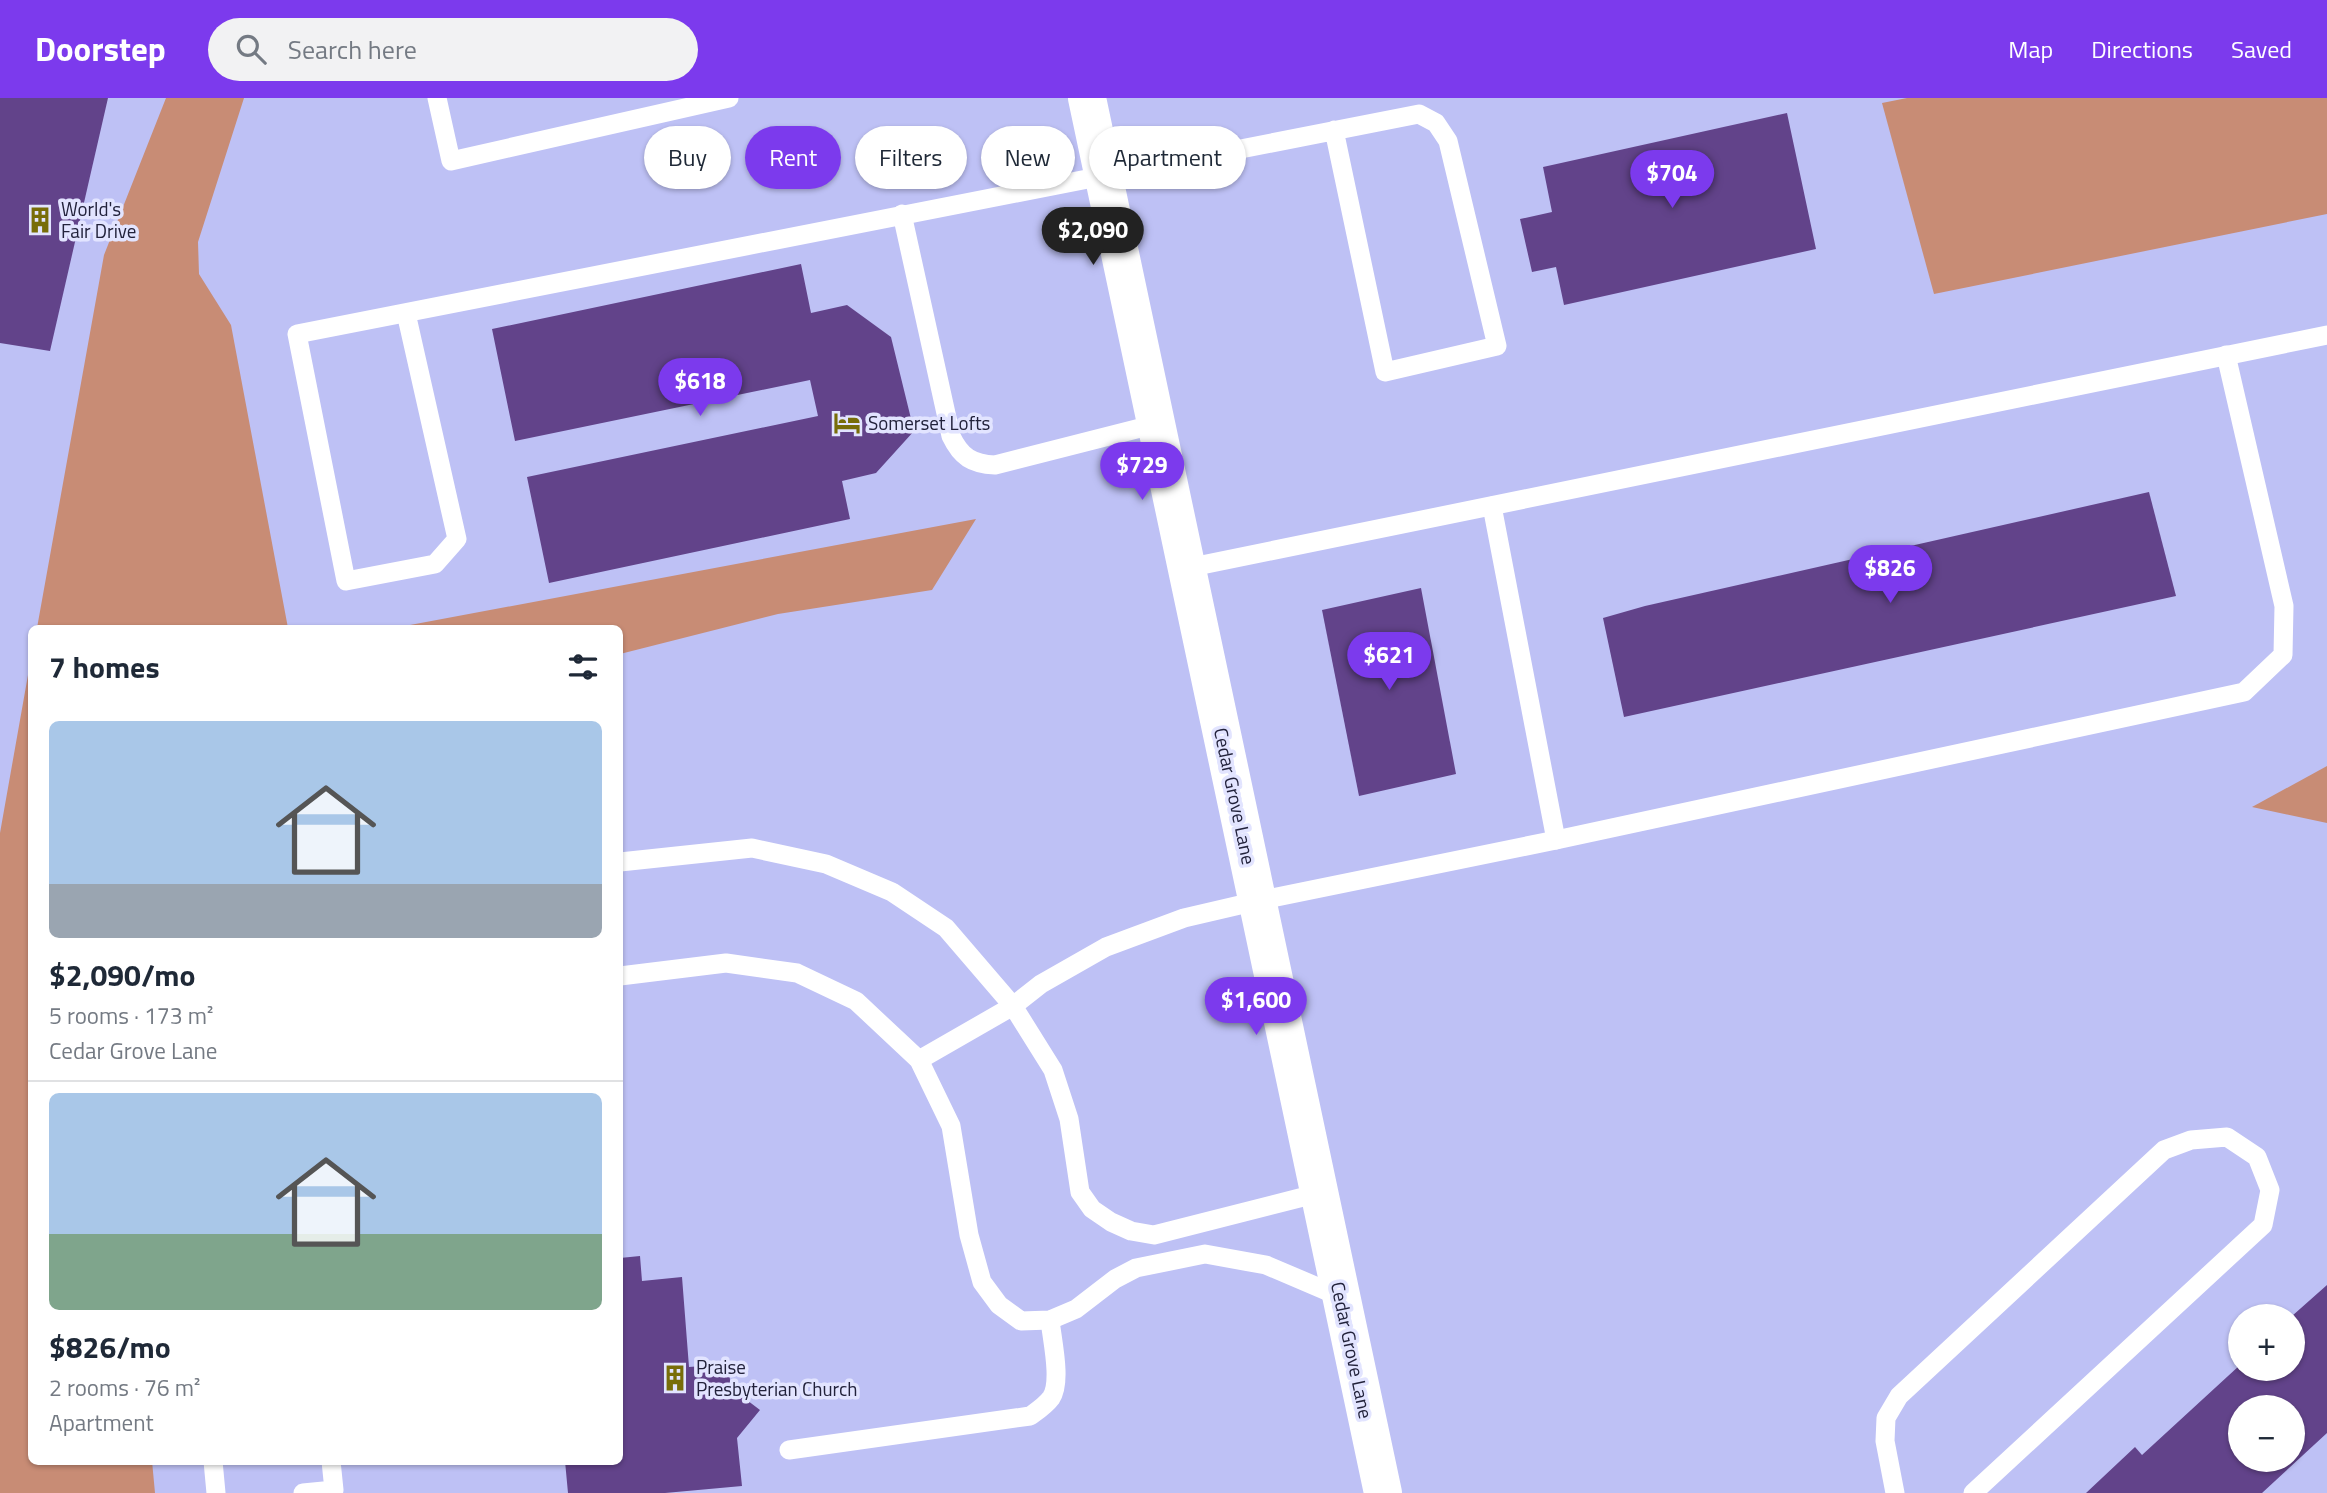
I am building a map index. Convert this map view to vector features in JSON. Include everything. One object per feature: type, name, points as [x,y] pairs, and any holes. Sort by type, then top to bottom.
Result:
[{"type":"main road","name":"Cedar Grove Lane","points":[[1087,98],[1093,126]]},
{"type":"main road","name":"Cedar Grove Lane","points":[[1107,189],[1383,1493]]},
{"type":"lane","points":[[437,98],[451,161],[729,98]]},
{"type":"lane","points":[[1246,148],[1419,114],[1436,123],[1448,141],[1496,346],[1385,372],[1334,131]]},
{"type":"lane","points":[[406,313],[457,539],[435,564],[346,582],[298,334],[1089,179]]},
{"type":"lane","points":[[902,214],[951,436],[957,450],[968,460],[981,465],[995,465],[1156,424]]},
{"type":"lane","points":[[1187,568],[2327,335]]},
{"type":"lane","points":[[919,1060],[1013,1006],[1041,984],[1106,947],[1184,918],[2244,692],[2283,655],[2284,606],[2226,355]]},
{"type":"lane","points":[[1492,506],[1556,840]]},
{"type":"lane","points":[[623,862],[752,848],[827,864],[892,892],[947,928],[1013,1006],[1053,1070],[1069,1119],[1080,1192],[1092,1209],[1111,1222],[1131,1231],[1154,1235],[1319,1193]]},
{"type":"lane","points":[[623,976],[726,963],[797,973],[856,1001],[919,1060],[951,1126],[969,1235],[982,1282],[999,1305],[1021,1321],[1050,1321],[1076,1310],[1115,1279],[1136,1268],[1205,1254],[1266,1265],[1341,1297]]},
{"type":"lane","points":[[1895,1493],[1885,1441],[1886,1418],[1899,1396],[2164,1150],[2191,1140],[2227,1137],[2257,1157],[2270,1190],[2263,1225],[1973,1493]]},
{"type":"lane","points":[[789,1450],[1030,1416],[1041,1409],[1052,1396],[1056,1384],[1050,1321]]},
{"type":"lane","points":[[213,1465],[216,1493]]},
{"type":"lane","points":[[303,1493],[334,1490],[331,1465]]},
{"type":"shaded area","points":[[166,98],[244,98],[198,242],[199,274],[231,325],[287,625],[38,625],[104,255]]},
{"type":"shaded area","points":[[1907,98],[2327,98],[2327,214],[1934,294],[1882,103]]},
{"type":"shaded area","points":[[976,519],[932,590],[778,614],[623,653],[623,625],[410,625]]},
{"type":"shaded area","points":[[28,675],[28,1465],[152,1465],[155,1493],[0,1493],[0,833]]},
{"type":"shaded area","points":[[2327,766],[2327,823],[2252,807]]},
{"type":"building","name":"World's Fair Drive","points":[[0,98],[108,98],[50,351],[0,343]]},
{"type":"building","points":[[1787,113],[1816,249],[1564,305],[1556,267],[1532,272],[1520,219],[1552,212],[1543,167]]},
{"type":"building","name":"Somerset Lofts","points":[[801,264],[811,313],[847,305],[891,337],[914,431],[876,473],[842,481],[850,519],[549,583],[527,477],[818,416],[810,380],[515,441],[492,329]]},
{"type":"building","points":[[2149,492],[2176,596],[1624,717],[1603,618],[1645,606]]},
{"type":"building","points":[[1421,588],[1456,774],[1359,796],[1322,610]]},
{"type":"building","name":"Praise Presbyterian Church","points":[[640,1256],[642,1281],[682,1277],[689,1367],[728,1364],[731,1388],[760,1410],[737,1438],[742,1486],[665,1493],[568,1493],[565,1465],[623,1465],[623,1258]]},
{"type":"building","points":[[2327,1285],[2327,1433],[2305,1453],[2305,1395],[2228,1395],[2228,1472],[2285,1472],[2262,1493],[2086,1493],[2135,1447],[2142,1455],[2228,1376],[2228,1381],[2305,1381],[2305,1304]]},
{"type":"place","name":"World's Fair Drive","points":[[40,220]]},
{"type":"place","name":"Somerset Lofts","points":[[847,423]]},
{"type":"place","name":"Praise Presbyterian Church","points":[[675,1378]]}]
